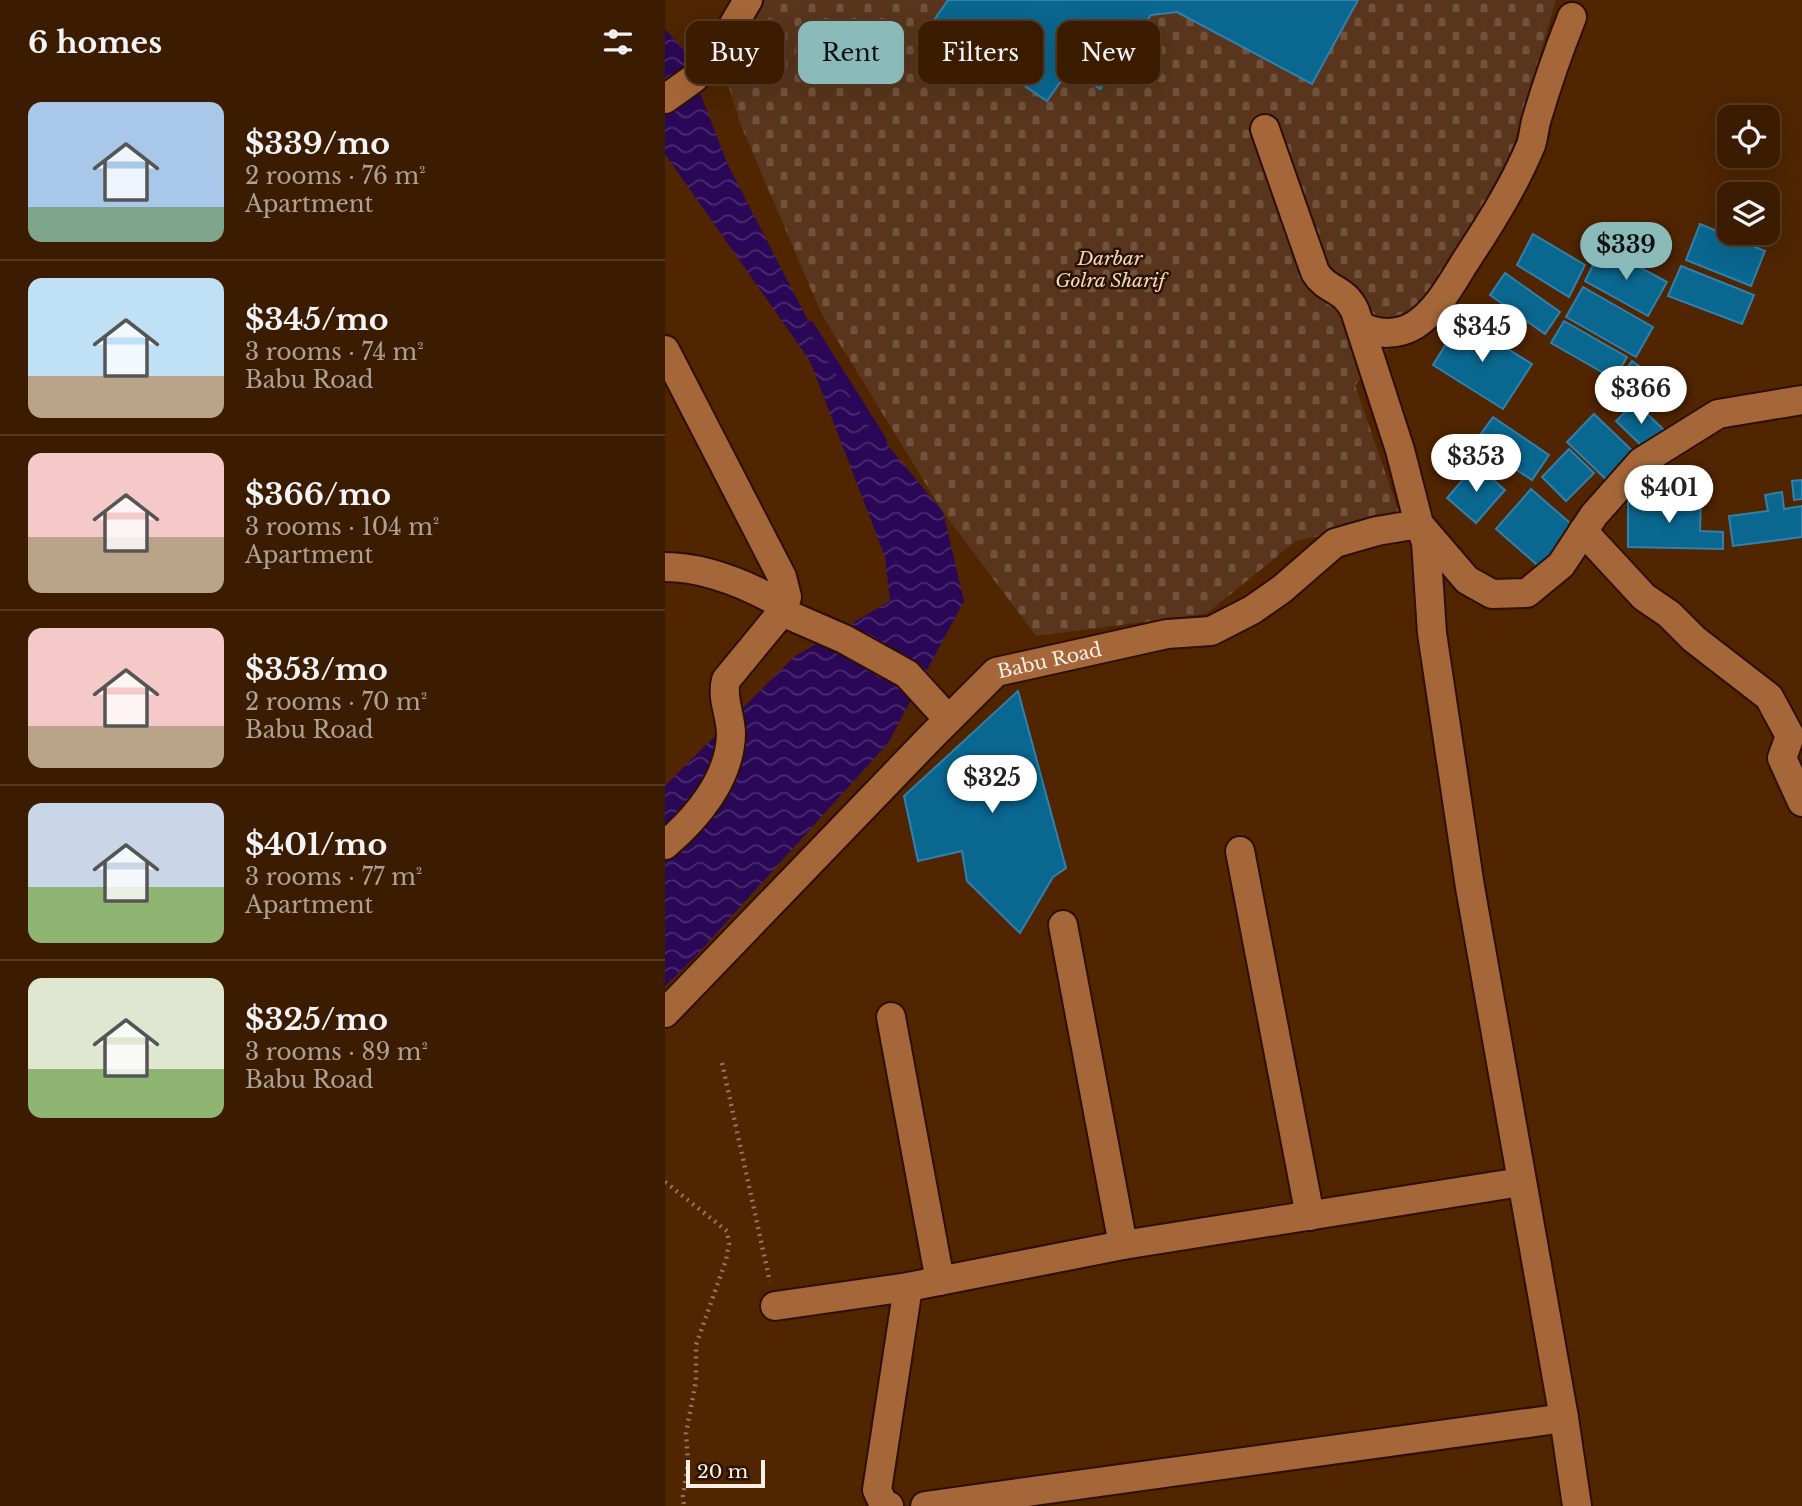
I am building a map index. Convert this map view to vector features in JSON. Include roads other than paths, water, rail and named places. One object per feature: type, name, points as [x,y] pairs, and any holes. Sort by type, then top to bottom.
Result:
[{"type":"street","points":[[665,99],[693,79],[714,58],[748,0]]},
{"type":"street","points":[[1360,325],[1382,334],[1415,326],[1434,307],[1459,273],[1502,204],[1523,163],[1572,17]]},
{"type":"street","points":[[1265,129],[1315,272],[1321,282],[1350,299],[1401,450],[1426,542],[1432,633],[1469,887],[1564,1418],[1577,1506]]},
{"type":"street","points":[[665,350],[786,589],[784,609],[726,680],[724,690],[731,733],[722,772],[700,810],[665,845]]},
{"type":"street","points":[[1419,524],[1467,580],[1492,594],[1527,593],[1561,565],[1594,515],[1641,462],[1718,414],[1802,400]]},
{"type":"street","name":"Babu Road","points":[[665,1013],[948,719],[996,673],[1167,634],[1210,631],[1252,611],[1282,589],[1335,542],[1419,524]]},
{"type":"street","points":[[1583,531],[1644,597],[1669,614],[1695,639],[1769,697],[1796,735],[1782,758],[1802,802]]},
{"type":"street","points":[[665,567],[715,576],[756,590],[784,609],[907,674],[948,719]]},
{"type":"street","points":[[1240,851],[1310,1216]]},
{"type":"street","points":[[1063,925],[1123,1245]]},
{"type":"street","points":[[891,1017],[940,1281]]},
{"type":"street","points":[[775,1306],[908,1287],[1123,1245],[1521,1182]]},
{"type":"street","points":[[889,1506],[883,1503],[877,1490],[908,1287]]},
{"type":"street","points":[[925,1506],[1564,1418]]},
{"type":"water","points":[[665,29],[683,49],[686,57],[686,84],[697,84],[728,165],[815,334],[880,436],[943,512],[964,601],[888,743],[693,959],[665,986],[665,786],[794,657],[890,601],[885,557],[810,361],[665,154]]},
{"type":"waterway","points":[[810,325],[883,441]]},
{"type":"park label","name":"Darbar Golra Sharif","points":[[1110,269]]}]
